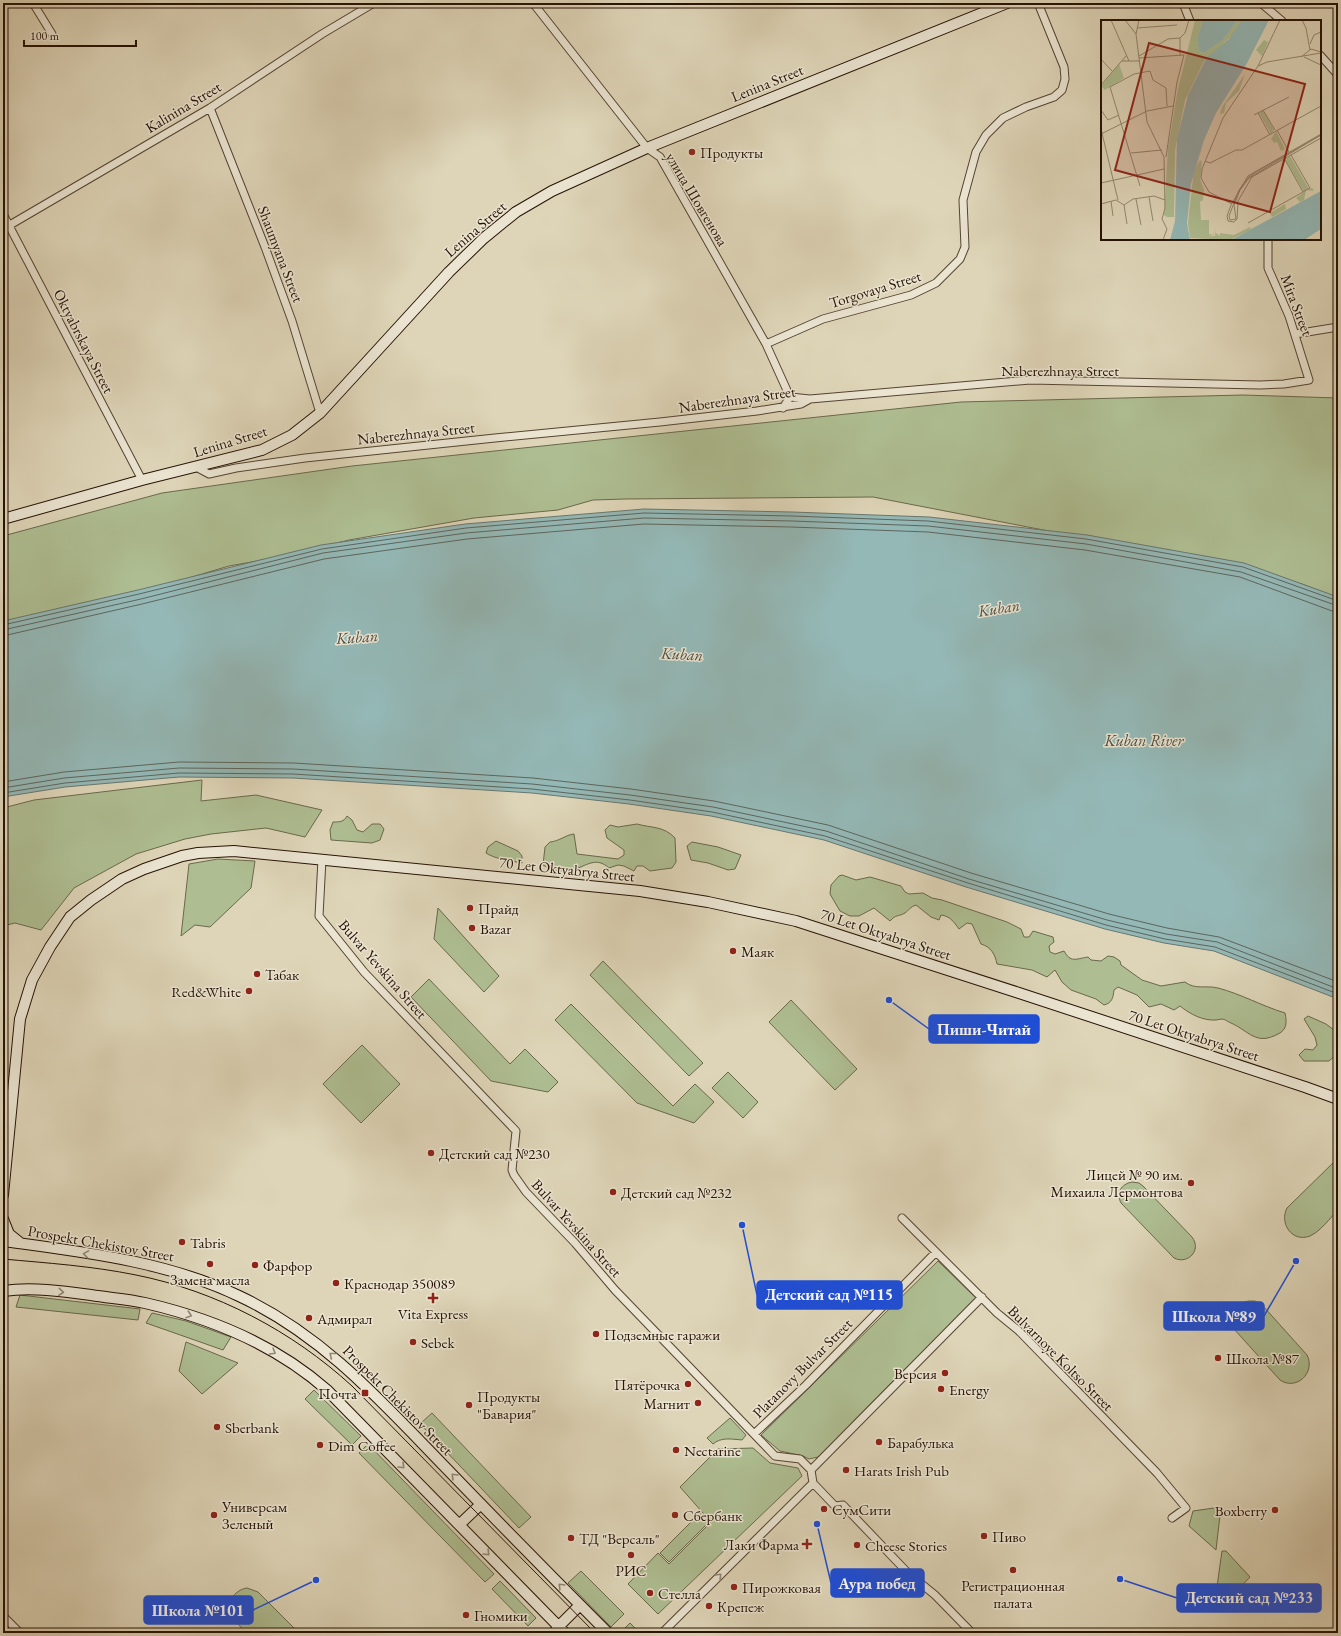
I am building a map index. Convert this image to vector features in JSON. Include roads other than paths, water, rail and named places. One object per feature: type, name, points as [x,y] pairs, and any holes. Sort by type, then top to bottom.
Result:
[{"type":"main road","name":"Lenina Street","points":[[3,519],[142,480],[262,450],[292,436],[320,413],[449,272],[484,238],[516,212],[552,191],[647,148],[1007,3]]},
{"type":"main road","name":"70 Let Oktyabrya Street","points":[[3,1195],[20,1018],[35,975],[50,947],[70,918],[91,900],[122,879],[144,869],[182,856],[198,853],[234,851],[640,891],[708,902],[775,916],[796,921],[1019,993],[1338,1099]]},
{"type":"main road","points":[[3,1219],[8,1234],[21,1243]]},
{"type":"main road","name":"Prospekt Chekistov Street","points":[[3,1241],[147,1264],[188,1275],[254,1303],[284,1320],[344,1365],[379,1398],[608,1633]]},
{"type":"main road","points":[[3,1290],[22,1288],[76,1293],[144,1303],[186,1314],[239,1334],[253,1341],[290,1362],[327,1390],[460,1524],[558,1631],[580,1605]]},
{"type":"main road","points":[[460,1524],[481,1504]]},
{"type":"street","points":[[33,3],[52,34]]},
{"type":"street","name":"Kalinina Street","points":[[6,228],[210,108],[322,34],[374,3]]},
{"type":"street","name":"улица Шовгенова","points":[[533,3],[647,148],[660,157],[766,344],[790,396]]},
{"type":"street","name":"Torgovaya Street","points":[[766,344],[823,319],[911,294],[936,283],[960,259],[965,247],[963,200],[976,152],[986,135],[1003,118],[1026,107],[1054,97],[1062,90],[1065,79],[1064,67],[1038,3]]},
{"type":"street","points":[[1183,3],[1190,20]]},
{"type":"street","points":[[1261,3],[1281,20]]},
{"type":"street","points":[[1321,56],[1338,75]]},
{"type":"street","name":"Shaumyana Street","points":[[210,108],[265,246],[292,320],[320,413]]},
{"type":"street","name":"Oktyabrskaya Street","points":[[3,214],[6,228],[142,480]]},
{"type":"street","name":"Mira Street","points":[[1268,240],[1268,268],[1289,316],[1309,380]]},
{"type":"street","points":[[1295,334],[1338,327]]},
{"type":"street","name":"Naberezhnaya Street","points":[[196,467],[209,474],[236,468],[305,458],[783,408],[801,404],[810,399],[1030,380],[1260,385],[1284,384],[1309,380]]},
{"type":"street","points":[[783,408],[790,396],[810,399]]},
{"type":"street","name":"Bulvar Yevskina Street","points":[[322,859],[319,916],[364,972],[516,1131],[512,1170],[526,1192],[575,1243],[615,1290],[775,1456],[800,1459],[811,1470]]},
{"type":"street","name":"Bulvarnoye Koltso Street","points":[[902,1218],[997,1313],[1019,1331],[1157,1473],[1186,1508],[1172,1518]]},
{"type":"street","name":"Platanovy Bulvar Street","points":[[754,1434],[806,1385],[936,1252]]},
{"type":"street","points":[[972,1633],[934,1595],[908,1573],[843,1505],[836,1506],[814,1483],[811,1470],[982,1297]]},
{"type":"street","points":[[662,1633],[814,1483]]},
{"type":"street","points":[[3,1616],[20,1633]]},
{"type":"water","name":"Kuban River","points":[[644,509],[929,517],[1087,535],[1244,563],[1338,597],[1338,999],[1214,951],[1164,943],[1105,929],[966,887],[824,840],[711,816],[629,804],[532,793],[293,778],[179,777],[65,787],[3,797],[3,621],[138,590],[321,545],[465,524]]},
{"type":"tram line","points":[[3,1259],[103,1269],[166,1282],[195,1291],[224,1303],[252,1316],[278,1331],[329,1366],[352,1386],[595,1633]]},
{"type":"place","name":"Продукты","points":[[692,152]]},
{"type":"place","name":"Прайд","points":[[470,908]]},
{"type":"place","name":"Bazar","points":[[472,928]]},
{"type":"place","name":"Маяк","points":[[733,951]]},
{"type":"place","name":"Табак","points":[[257,974]]},
{"type":"place","name":"Red&White","points":[[249,991]]},
{"type":"place","name":"Пиши-Читай","points":[[889,1000]]},
{"type":"place","name":"Детский сад №230","points":[[431,1153]]},
{"type":"place","name":"Лицей № 90 им. Михаила Лермонтова","points":[[1191,1183]]},
{"type":"place","name":"Детский сад №232","points":[[613,1192]]},
{"type":"place","name":"Детский сад №115","points":[[742,1225]]},
{"type":"place","name":"Tabris","points":[[182,1242]]},
{"type":"place","name":"Школа №89","points":[[1296,1261]]},
{"type":"place","name":"Замена масла","points":[[210,1264]]},
{"type":"place","name":"Фарфор","points":[[255,1265]]},
{"type":"place","name":"Краснодар 350089","points":[[336,1283]]},
{"type":"place","name":"Vita Express","points":[[433,1298]]},
{"type":"place","name":"Адмирал","points":[[309,1318]]},
{"type":"place","name":"Подземные гаражи","points":[[596,1334]]},
{"type":"place","name":"Sebek","points":[[413,1342]]},
{"type":"place","name":"Школа №87","points":[[1218,1358]]},
{"type":"place","name":"Версия","points":[[945,1373]]},
{"type":"place","name":"Пятёрочка","points":[[688,1384]]},
{"type":"place","name":"Energy","points":[[941,1389]]},
{"type":"place","name":"Почта","points":[[365,1393]]},
{"type":"place","name":"Магнит","points":[[698,1403]]},
{"type":"place","name":"Продукты \"Бавария\"","points":[[469,1405]]},
{"type":"place","name":"Sberbank","points":[[217,1427]]},
{"type":"place","name":"Барабулька","points":[[879,1442]]},
{"type":"place","name":"Dim Coffee","points":[[320,1445]]},
{"type":"place","name":"Nectarine","points":[[676,1450]]},
{"type":"place","name":"Harats Irish Pub","points":[[846,1470]]},
{"type":"place","name":"СумСити","points":[[824,1509]]},
{"type":"place","name":"Boxberry","points":[[1275,1510]]},
{"type":"place","name":"Универсам Зеленый","points":[[214,1515]]},
{"type":"place","name":"Сбербанк","points":[[675,1515]]},
{"type":"place","name":"Аура побед","points":[[817,1524]]},
{"type":"place","name":"Пиво","points":[[984,1536]]},
{"type":"place","name":"ТД \"Версаль\"","points":[[571,1538]]},
{"type":"place","name":"Лаки Фарма","points":[[807,1544]]},
{"type":"place","name":"Cheese Stories","points":[[857,1545]]},
{"type":"place","name":"РИС","points":[[631,1555]]},
{"type":"place","name":"Регистрационная палата","points":[[1013,1570]]},
{"type":"place","name":"Детский сад №233","points":[[1120,1579]]},
{"type":"place","name":"Школа №101","points":[[316,1580]]},
{"type":"place","name":"Пирожковая","points":[[734,1587]]},
{"type":"place","name":"Стелла","points":[[650,1593]]},
{"type":"place","name":"Крепеж","points":[[709,1606]]},
{"type":"place","name":"Гномики","points":[[466,1615]]},
{"type":"water label","name":"Kuban","points":[[999,608]]},
{"type":"water label","name":"Kuban","points":[[357,637]]},
{"type":"water label","name":"Kuban","points":[[682,654]]}]
